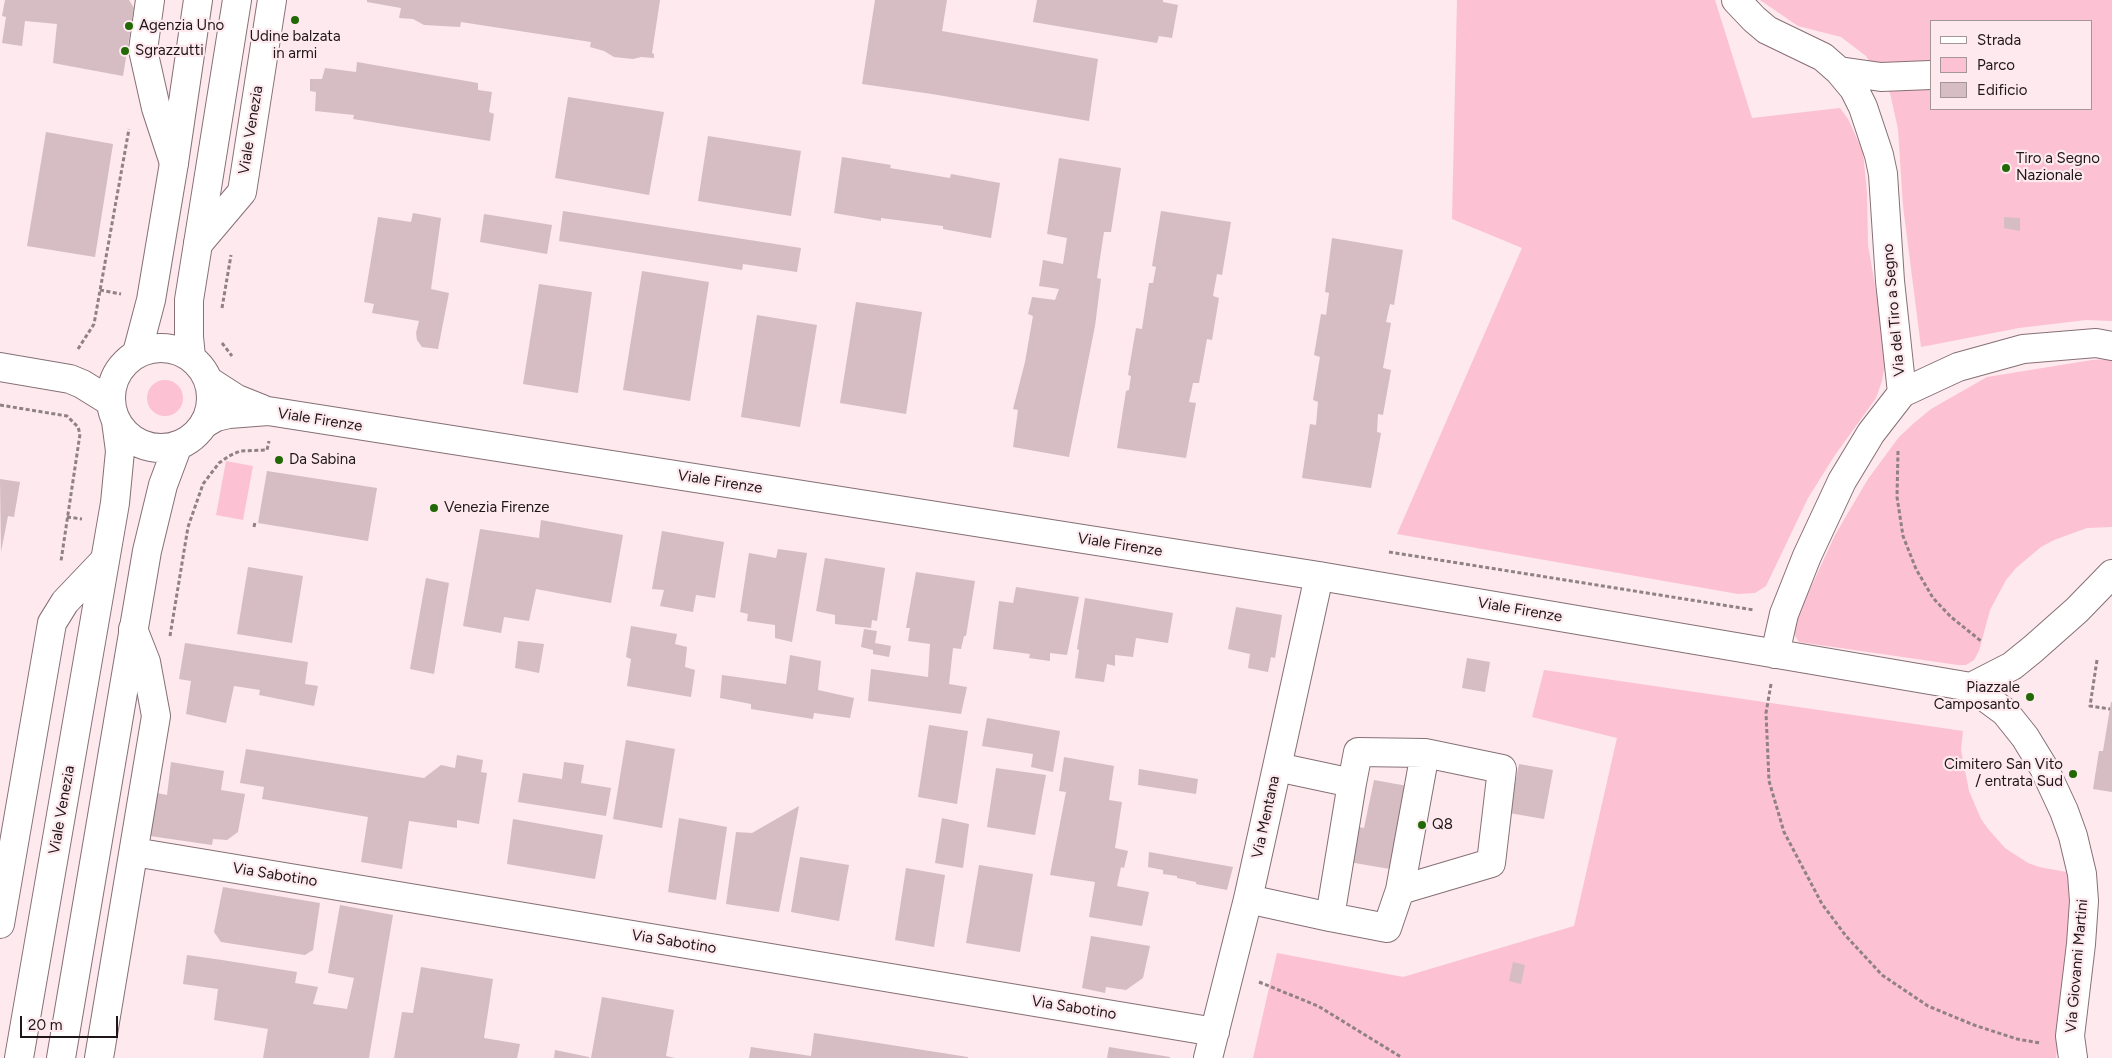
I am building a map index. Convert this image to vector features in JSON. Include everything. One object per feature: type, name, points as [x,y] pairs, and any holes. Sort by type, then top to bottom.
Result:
[{"type":"street","points":[[150,0],[143,50],[156,108],[174,163]]},
{"type":"street","points":[[137,354],[147,320],[174,163],[198,0]]},
{"type":"street","points":[[0,367],[70,379],[82,384],[114,412],[133,439],[154,448],[178,445],[189,440],[204,424],[212,398],[209,381],[201,367],[191,357],[189,300],[237,0]]},
{"type":"street","name":"Viale Venezia","points":[[198,244],[242,192],[272,0]]},
{"type":"street","name":"Via del Tiro a Segno","points":[[1736,0],[1754,19],[1768,30],[1822,57],[1839,71],[1854,89],[1863,107],[1879,155],[1883,174],[1890,281],[1902,393],[1871,433],[1842,481],[1807,556],[1784,614],[1775,654]]},
{"type":"street","points":[[1839,71],[1881,77],[1930,75]]},
{"type":"street","points":[[1902,393],[1958,367],[2023,349],[2096,343],[2112,346]]},
{"type":"street","name":"Viale Venezia","points":[[18,1058],[118,478],[120,451],[114,412],[114,379],[123,364],[145,350],[163,347],[181,351],[191,357]]},
{"type":"street","name":"Viale Firenze","points":[[209,381],[237,399],[268,411],[1319,576],[1972,687]]},
{"type":"street","name":"Viale Firenze","points":[[204,424],[216,417],[229,414],[268,411]]},
{"type":"street","points":[[61,1058],[149,543],[163,485],[178,445]]},
{"type":"street","points":[[0,924],[52,623],[65,602],[103,562]]},
{"type":"street","points":[[1972,687],[2012,666],[2077,610],[2112,574]]},
{"type":"street","name":"Via Mentana","points":[[1208,1058],[1248,899],[1319,576]]},
{"type":"street","points":[[99,1058],[156,716],[146,662],[133,629]]},
{"type":"street","name":"Via Giovanni Martini","points":[[1972,687],[2005,712],[2025,737],[2044,768],[2064,811],[2073,836],[2082,874],[2084,901],[2070,1036],[2072,1053]]},
{"type":"street","points":[[1330,917],[1358,752],[1425,753],[1502,769],[1491,863],[1400,890]]},
{"type":"street","points":[[1248,899],[1387,928],[1400,890],[1425,753]]},
{"type":"street","points":[[1277,767],[1352,783]]},
{"type":"street","name":"Via Sabotino","points":[[134,852],[1215,1032]]},
{"type":"path","points":[[75,351],[89,335],[94,324],[129,127]]},
{"type":"path","points":[[221,311],[231,252]]},
{"type":"path","points":[[220,340],[233,358]]},
{"type":"path","points":[[0,405],[67,416],[78,427],[80,434],[60,565]]},
{"type":"path","points":[[1898,446],[1897,497],[1903,536],[1916,569],[1933,598],[1951,617],[1981,641]]},
{"type":"path","points":[[169,640],[188,527],[203,484],[218,463],[229,456],[240,451],[267,450]]},
{"type":"path","points":[[254,527],[255,522]]},
{"type":"path","points":[[1389,552],[1784,614]]},
{"type":"path","points":[[1775,654],[1766,713],[1769,781],[1784,832],[1827,910],[1846,936],[1882,975],[1928,1006],[1974,1025],[2017,1039],[2072,1053]]},
{"type":"path","points":[[2097,660],[2090,706],[2110,709]]},
{"type":"path","points":[[1231,971],[1318,1006],[1401,1058]]},
{"type":"green space","points":[[1457,0],[1715,0],[1752,118],[1840,108],[1848,119],[1863,152],[1867,193],[1868,245],[1887,354],[1882,381],[1876,398],[1835,455],[1808,498],[1766,586],[1755,593],[1738,594],[1397,534],[1522,248],[1452,219]]},
{"type":"green space","name":"Tiro a Segno Nazionale","points":[[1760,0],[2112,0],[2112,321],[2086,320],[2019,328],[1921,347],[1903,206],[1898,129],[1890,93],[1866,56],[1841,37],[1798,26]]},
{"type":"green space","points":[[2112,359],[2112,527],[2087,528],[2054,540],[2041,547],[2016,568],[2006,580],[1990,610],[1979,651],[1974,660],[1966,665],[1958,665],[1799,642],[1794,634],[1800,611],[1835,535],[1868,479],[1899,437],[1914,423],[1931,409],[1987,377],[2092,360]]},
{"type":"green space","points":[[165,380],[172,381],[178,385],[182,391],[182,405],[178,411],[172,415],[165,416],[158,415],[152,411],[148,405],[147,398],[148,391],[152,385],[158,381]]},
{"type":"green space","points":[[226,461],[253,466],[243,520],[216,515]]},
{"type":"green space","points":[[1544,670],[1963,731],[1961,750],[1969,791],[1981,819],[1989,830],[2005,848],[2028,863],[2072,873],[2075,903],[2056,1058],[1253,1058],[1277,953],[1403,977],[1574,926],[1617,738],[1532,717]]},
{"type":"building","points":[[5,0],[129,0],[134,8],[123,76],[53,63],[57,24],[25,21],[22,46],[2,43],[6,17],[2,16]]},
{"type":"building","points":[[367,0],[660,0],[652,53],[654,58],[641,57],[633,59],[614,57],[604,51],[590,47],[591,42],[461,22],[460,27],[424,25],[413,19],[399,18],[401,8],[367,2]]},
{"type":"building","points":[[875,0],[947,0],[942,31],[1098,59],[1089,121],[862,84]]},
{"type":"building","points":[[1037,0],[1163,0],[1163,2],[1178,5],[1172,38],[1159,36],[1157,43],[1033,22]]},
{"type":"building","points":[[357,62],[478,83],[478,90],[492,92],[489,112],[494,114],[490,141],[353,119],[354,115],[315,111],[316,92],[310,91],[310,79],[322,79],[325,68],[356,72]]},
{"type":"building","points":[[568,97],[664,112],[649,195],[555,178]]},
{"type":"building","points":[[46,132],[113,144],[95,257],[27,246]]},
{"type":"building","points":[[708,136],[801,151],[791,216],[698,201]]},
{"type":"building","points":[[842,157],[891,165],[890,168],[950,178],[951,174],[1000,183],[991,238],[943,229],[943,226],[881,218],[881,221],[834,213]]},
{"type":"building","points":[[1059,158],[1121,168],[1111,232],[1104,232],[1097,278],[1101,279],[1095,326],[1069,457],[1013,447],[1018,410],[1013,409],[1025,362],[1033,316],[1028,314],[1032,297],[1055,300],[1059,289],[1039,286],[1043,260],[1063,264],[1067,238],[1047,234]]},
{"type":"building","points":[[563,211],[801,248],[797,272],[743,264],[742,270],[559,241]]},
{"type":"building","points":[[1161,211],[1231,222],[1222,275],[1217,274],[1213,296],[1219,298],[1212,340],[1207,339],[1199,383],[1193,383],[1189,402],[1196,403],[1186,458],[1117,448],[1126,391],[1129,390],[1131,376],[1128,375],[1136,328],[1142,329],[1149,283],[1153,283],[1156,267],[1152,266]]},
{"type":"building","points":[[413,213],[441,218],[431,289],[449,293],[438,349],[422,347],[417,340],[416,333],[419,321],[372,313],[374,304],[364,302],[378,217],[411,222]]},
{"type":"building","points":[[484,214],[552,225],[547,254],[480,242]]},
{"type":"building","points":[[2004,217],[2020,218],[2020,231],[2004,228]]},
{"type":"building","points":[[1332,238],[1403,250],[1394,305],[1390,304],[1386,322],[1391,323],[1383,368],[1391,370],[1383,415],[1378,414],[1377,432],[1381,433],[1371,488],[1302,478],[1310,424],[1316,425],[1318,402],[1313,400],[1320,357],[1314,355],[1321,314],[1326,315],[1329,293],[1325,292]]},
{"type":"building","points":[[642,271],[709,282],[690,401],[623,390]]},
{"type":"building","points":[[539,284],[592,292],[578,393],[523,384]]},
{"type":"building","points":[[856,302],[922,312],[906,414],[840,403]]},
{"type":"building","points":[[757,315],[817,325],[800,427],[741,417]]},
{"type":"building","points":[[267,471],[377,488],[368,541],[258,523]]},
{"type":"building","points":[[0,479],[20,482],[14,517],[8,516],[1,552]]},
{"type":"building","points":[[541,520],[623,535],[611,603],[536,589],[529,621],[504,617],[501,633],[463,626],[480,529],[539,538]]},
{"type":"building","points":[[662,531],[724,542],[715,598],[696,595],[693,612],[660,606],[664,590],[652,589]]},
{"type":"building","points":[[778,549],[807,553],[792,642],[775,638],[775,625],[747,621],[748,614],[740,612],[749,553],[776,558]]},
{"type":"building","points":[[825,558],[885,568],[877,621],[872,620],[871,628],[835,624],[835,615],[816,611]]},
{"type":"building","points":[[248,567],[303,576],[292,643],[237,634]]},
{"type":"building","points":[[916,572],[975,581],[966,636],[964,636],[961,649],[953,648],[949,684],[967,687],[961,714],[868,701],[871,669],[928,677],[930,644],[908,641],[910,628],[906,628]]},
{"type":"building","points":[[426,578],[449,583],[434,674],[410,669]]},
{"type":"building","points":[[1016,587],[1079,597],[1067,655],[1050,653],[1050,661],[1029,658],[1030,654],[993,649],[999,601],[1013,603]]},
{"type":"building","points":[[1085,598],[1173,613],[1168,643],[1136,638],[1133,657],[1115,655],[1115,666],[1107,664],[1104,682],[1075,678],[1079,650],[1077,649]]},
{"type":"building","points":[[1236,607],[1282,615],[1275,658],[1271,657],[1268,672],[1248,668],[1250,654],[1228,649]]},
{"type":"building","points":[[631,626],[677,634],[675,644],[687,647],[685,667],[695,670],[691,697],[627,686],[631,659],[626,657]]},
{"type":"building","points":[[864,629],[877,631],[875,643],[891,646],[889,657],[873,654],[873,650],[861,647]]},
{"type":"building","points":[[518,641],[544,644],[539,673],[515,668]]},
{"type":"building","points":[[185,643],[308,662],[305,684],[318,686],[314,706],[259,695],[260,690],[234,686],[226,723],[186,714],[191,681],[179,679]]},
{"type":"building","points":[[790,655],[821,661],[818,690],[854,698],[850,718],[814,713],[813,719],[751,709],[751,704],[720,698],[722,675],[786,684]]},
{"type":"building","points":[[1467,658],[1490,662],[1485,692],[1462,688]]},
{"type":"building","points":[[2111,702],[2112,792],[2093,789],[2099,751],[2103,751]]},
{"type":"building","points":[[987,718],[1060,731],[1053,772],[1031,767],[1033,754],[982,746]]},
{"type":"building","points":[[929,725],[968,731],[957,804],[918,797]]},
{"type":"building","points":[[626,740],[675,749],[662,828],[613,819]]},
{"type":"building","points":[[246,749],[424,778],[441,765],[455,768],[457,755],[483,760],[481,772],[487,773],[479,824],[457,820],[457,828],[409,821],[402,869],[361,862],[368,817],[262,799],[264,787],[240,783]]},
{"type":"building","points":[[1064,757],[1114,766],[1109,800],[1122,802],[1115,848],[1128,851],[1124,868],[1121,867],[1117,886],[1149,892],[1142,926],[1089,917],[1095,882],[1050,875],[1066,792],[1059,791]]},
{"type":"building","points":[[171,762],[224,771],[221,790],[245,794],[238,832],[227,840],[213,839],[212,845],[150,836],[157,793],[167,795]]},
{"type":"building","points":[[564,762],[584,765],[581,783],[611,788],[606,816],[518,802],[523,773],[562,779]]},
{"type":"building","points":[[1519,764],[1553,770],[1544,819],[1509,813]]},
{"type":"building","points":[[996,768],[1046,775],[1035,835],[987,827]]},
{"type":"building","points":[[1139,769],[1198,779],[1196,794],[1138,785]]},
{"type":"building","points":[[1374,780],[1413,787],[1396,870],[1325,858],[1333,822],[1364,828]]},
{"type":"building","points":[[799,806],[779,912],[726,904],[736,832],[752,833]]},
{"type":"building","points":[[679,818],[727,827],[716,900],[668,892]]},
{"type":"building","points":[[942,818],[969,824],[963,868],[935,863]]},
{"type":"building","points":[[513,819],[603,835],[595,879],[507,864]]},
{"type":"building","points":[[1149,852],[1233,867],[1227,890],[1196,884],[1196,882],[1177,878],[1177,876],[1163,874],[1163,870],[1148,867]]},
{"type":"building","points":[[800,857],[849,865],[839,921],[791,912]]},
{"type":"building","points":[[979,865],[1033,874],[1020,952],[966,943]]},
{"type":"building","points":[[906,868],[945,875],[934,947],[895,940]]},
{"type":"building","points":[[223,887],[320,903],[313,950],[305,955],[221,942],[214,932]]},
{"type":"building","points":[[340,905],[393,915],[369,1058],[263,1058],[268,1029],[214,1020],[218,989],[183,984],[187,955],[222,960],[297,972],[295,983],[318,987],[313,1004],[347,1009],[354,978],[328,973]]},
{"type":"building","points":[[1091,936],[1150,946],[1143,978],[1126,990],[1106,987],[1105,993],[1082,988]]},
{"type":"building","points":[[1513,962],[1525,965],[1521,984],[1509,981]]},
{"type":"building","points":[[421,967],[493,979],[484,1038],[520,1044],[517,1058],[394,1058],[402,1012],[413,1013]]},
{"type":"building","points":[[602,997],[674,1010],[666,1056],[675,1058],[591,1058]]},
{"type":"building","points":[[814,1033],[968,1058],[749,1058],[751,1047],[811,1056]]},
{"type":"building","points":[[1109,1047],[1170,1057],[1170,1058],[1107,1058]]},
{"type":"building","points":[[555,1050],[589,1057],[589,1058],[554,1058]]},
{"type":"place","name":"Udine balzata in armi","points":[[295,20]]},
{"type":"place","name":"Agenzia Uno","points":[[129,26]]},
{"type":"place","name":"Sgrazzutti","points":[[125,51]]},
{"type":"place","name":"Tiro a Segno Nazionale","points":[[2006,168]]},
{"type":"place","name":"Da Sabina","points":[[279,460]]},
{"type":"place","name":"Venezia Firenze","points":[[434,508]]},
{"type":"place","name":"Piazzale Camposanto","points":[[2030,697]]},
{"type":"place","name":"Cimitero San Vito / entrata Sud","points":[[2073,774]]},
{"type":"place","name":"Q8","points":[[1422,825]]}]
